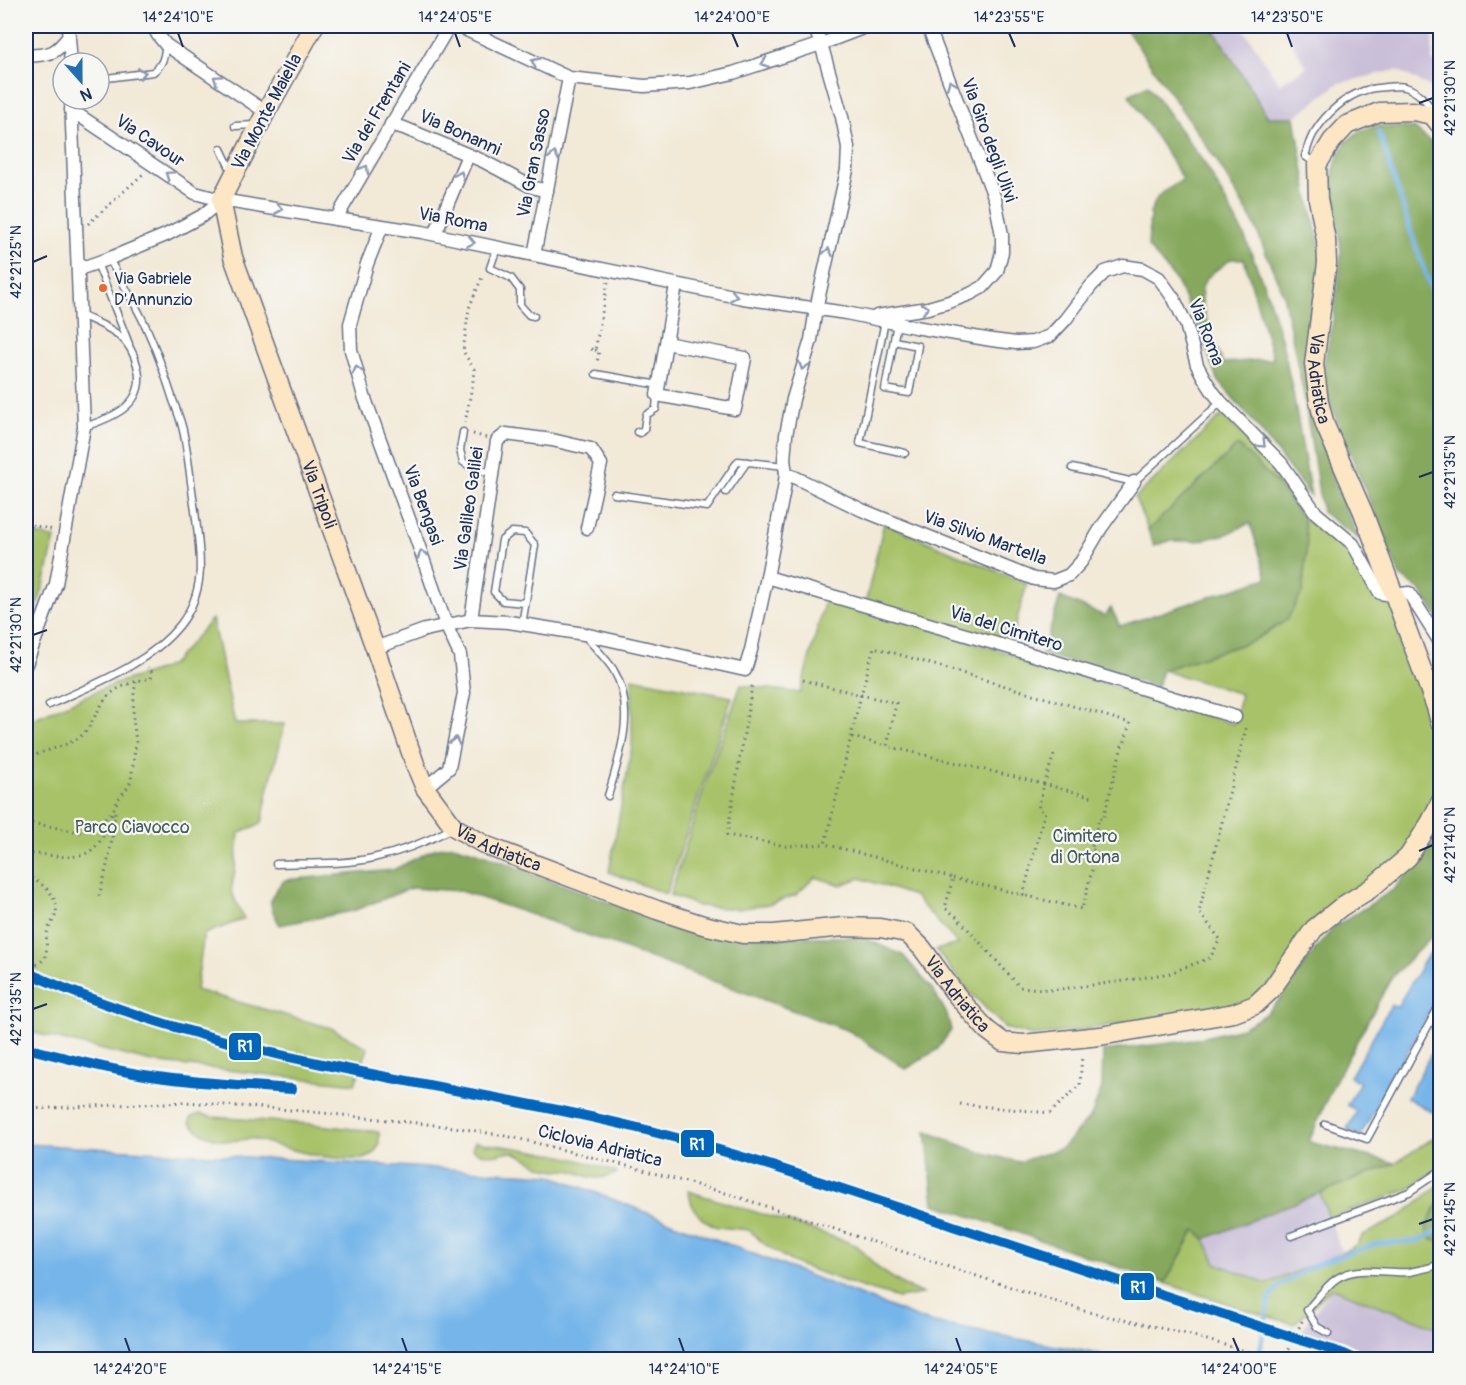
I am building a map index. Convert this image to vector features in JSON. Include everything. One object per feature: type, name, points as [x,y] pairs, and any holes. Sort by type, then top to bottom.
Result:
[{"type":"main road","name":"Via Monte Maiella","points":[[221,200],[262,118],[314,26]]},
{"type":"main road","points":[[1317,165],[1332,141],[1347,125],[1379,112],[1413,111],[1432,115],[1440,125]]},
{"type":"main road","name":"Via Adriatica","points":[[1317,165],[1318,199],[1326,240],[1327,263],[1314,364],[1319,402],[1325,425],[1363,512],[1440,722]]},
{"type":"main road","name":"Via Tripoli","points":[[221,200],[233,257],[425,788]]},
{"type":"main road","name":"Via Adriatica","points":[[425,788],[454,827],[487,846],[703,925],[743,934],[773,934],[844,927],[880,928],[907,933],[922,948],[954,992],[987,1030],[1003,1042],[1023,1044],[1084,1038],[1234,1013],[1255,1005],[1271,990],[1314,929],[1341,907],[1370,889],[1408,857],[1440,803]]},
{"type":"street","points":[[153,26],[166,45],[262,118]]},
{"type":"street","name":"Via dei Frentani","points":[[336,219],[449,26]]},
{"type":"street","points":[[458,26],[569,78],[644,86],[690,83],[733,73],[868,26]]},
{"type":"street","points":[[375,648],[425,630],[471,620],[584,634],[745,670],[767,577],[785,469],[786,435],[793,399],[811,340],[847,170],[848,147],[842,117],[814,26]]},
{"type":"street","name":"Via Giro degli Ulivi","points":[[867,317],[928,308],[970,294],[983,287],[997,271],[1002,252],[1002,235],[995,199],[928,26]]},
{"type":"street","points":[[26,56],[49,54],[60,47],[68,31]]},
{"type":"street","points":[[68,31],[70,51]]},
{"type":"street","name":"Via Gran Sasso","points":[[534,255],[569,78]]},
{"type":"street","points":[[26,664],[56,584],[84,427],[71,111]]},
{"type":"street","name":"Via Cavour","points":[[80,111],[195,193],[221,200]]},
{"type":"street","name":"Via Bonanni","points":[[391,124],[483,161],[532,188],[547,191]]},
{"type":"street","points":[[435,234],[468,155]]},
{"type":"street","points":[[79,269],[166,235],[202,216],[221,200]]},
{"type":"street","name":"Via Roma","points":[[221,200],[435,234],[743,298],[1016,343],[1033,342],[1050,336],[1105,272],[1123,266],[1143,268],[1159,278],[1174,299],[1186,324],[1197,364],[1221,402],[1281,463],[1316,513],[1353,544],[1380,593],[1393,595],[1410,593],[1440,642]]},
{"type":"street","name":"Via Bengasi","points":[[382,226],[367,264],[350,324],[351,350],[364,396],[446,625],[460,655],[464,693],[449,768],[425,788]]},
{"type":"street","points":[[666,344],[745,358],[735,409],[658,390],[676,285]]},
{"type":"street","name":"Via Galileo Galilei","points":[[471,620],[497,441],[506,434],[530,436],[594,451],[601,464],[588,528]]},
{"type":"street","name":"Via Silvio Martella","points":[[785,469],[867,512],[1034,579],[1054,581],[1069,575],[1082,562],[1101,528],[1134,482]]},
{"type":"street","name":"Via del Cimitero","points":[[767,577],[1235,717]]},
{"type":"lane","points":[[111,77],[153,72],[162,63],[166,45]]},
{"type":"lane","points":[[1317,165],[1305,156],[1316,129],[1345,101],[1363,91],[1404,86],[1417,93],[1430,105],[1440,125]]},
{"type":"lane","points":[[235,126],[262,118]]},
{"type":"lane","points":[[221,149],[234,175]]},
{"type":"lane","points":[[498,247],[490,268],[511,278],[520,290],[520,305],[529,315],[534,316]]},
{"type":"lane","points":[[84,427],[110,418],[127,407],[134,399],[140,380],[136,360],[103,261]]},
{"type":"lane","points":[[49,705],[116,674],[143,658],[173,633],[193,604],[201,572],[200,548],[184,434],[165,375],[144,322],[137,308],[103,261]]},
{"type":"lane","points":[[80,315],[103,325],[122,337],[132,350]]},
{"type":"lane","points":[[891,322],[894,341],[885,389],[909,393],[918,346],[894,341]]},
{"type":"lane","points":[[891,322],[860,443],[904,453]]},
{"type":"lane","points":[[596,374],[658,390],[656,409],[646,415],[644,429],[640,433],[636,432]]},
{"type":"lane","points":[[1072,468],[1134,482],[1221,402]]},
{"type":"lane","points":[[463,432],[460,450],[463,462],[473,468],[493,473]]},
{"type":"lane","points":[[614,494],[707,507],[738,461],[785,469]]},
{"type":"lane","points":[[726,492],[747,462]]},
{"type":"lane","points":[[522,625],[535,544],[525,533],[512,531],[502,540],[495,592],[503,601],[525,603]]},
{"type":"lane","points":[[584,634],[612,668],[622,689],[626,716],[621,751],[608,795]]},
{"type":"lane","points":[[276,864],[370,859],[397,852],[454,827]]},
{"type":"lane","points":[[1325,1124],[1367,1139],[1440,1004]]},
{"type":"lane","points":[[1291,1236],[1409,1192],[1440,1171]]},
{"type":"lane","points":[[1328,1334],[1317,1327],[1307,1310],[1336,1279],[1354,1272],[1382,1270],[1407,1272],[1440,1264]]},
{"type":"path","points":[[76,233],[153,165]]},
{"type":"path","points":[[490,268],[483,274],[469,308],[463,351],[474,369],[463,432],[497,441]]},
{"type":"path","points":[[596,374],[599,351],[593,350],[606,291]]},
{"type":"path","points":[[26,524],[64,532]]},
{"type":"path","points":[[752,686],[727,835],[786,846],[825,843],[953,878],[1082,909],[1097,851],[1091,849],[1099,818],[1103,819],[1130,723],[874,647],[825,843]]},
{"type":"path","points":[[26,760],[75,740],[86,731],[110,694],[151,678],[152,672],[143,658]]},
{"type":"path","points":[[803,680],[896,703],[887,746]]},
{"type":"path","points":[[26,854],[73,857],[88,853],[102,839],[119,798],[131,780],[136,741],[134,692],[136,682]]},
{"type":"path","points":[[953,878],[945,908],[957,917],[1020,987],[1052,990],[1118,982],[1170,973],[1210,958],[1220,939],[1199,912],[1248,720],[1235,717]]},
{"type":"path","points":[[852,737],[1093,797]]},
{"type":"path","points":[[26,743],[32,756]]},
{"type":"path","points":[[1023,895],[1045,811],[1038,810],[1054,755]]},
{"type":"path","points":[[26,822],[79,832],[86,831],[106,819],[115,807]]},
{"type":"path","points":[[99,896],[110,857],[115,807]]},
{"type":"path","points":[[26,876],[47,889],[54,900],[56,910],[48,930],[44,959],[26,970]]},
{"type":"path","points":[[960,1104],[1050,1113],[1080,1085],[1084,1038]]},
{"type":"path","name":"Ciclovia Adriatica","points":[[26,1109],[186,1102],[304,1111],[454,1127],[495,1134],[639,1169],[729,1194],[1078,1309],[1183,1333],[1252,1353],[1264,1359]]},
{"type":"path","points":[[1290,1359],[1285,1358],[1298,1330]]},
{"type":"shaded area","points":[[1212,26],[1242,26],[1279,84],[1307,67],[1281,26],[1433,26],[1432,62],[1440,62],[1440,92],[1397,70],[1339,83],[1295,117],[1268,117]]},
{"type":"shaded area","points":[[1320,1193],[1342,1253],[1266,1284],[1216,1263],[1205,1239]]},
{"type":"shaded area","points":[[1332,1288],[1440,1329],[1440,1359],[1371,1359],[1301,1331]]},
{"type":"green space","points":[[1124,26],[1212,26],[1268,117],[1295,117],[1308,195],[1321,250],[1318,412],[1335,482],[1359,539],[1322,512],[1303,390],[1283,294],[1253,222],[1217,161]]},
{"type":"green space","points":[[1148,85],[1207,167],[1245,237],[1267,293],[1281,338],[1311,497],[1256,425],[1217,379],[1199,327],[1174,278],[1148,247],[1150,213],[1158,196],[1183,179],[1129,95]],"holes":[[[1231,259],[1244,259],[1273,359],[1223,363],[1204,312],[1203,285],[1212,274]]]},
{"type":"green space","points":[[1378,126],[1414,128],[1439,149],[1440,153],[1440,621],[1420,590],[1400,576],[1329,401],[1323,368],[1332,326],[1341,253],[1331,181],[1337,159],[1346,142],[1361,130]]},
{"type":"green space","name":"Cimitero di Ortona","points":[[1222,415],[1270,461],[1308,511],[1352,549],[1383,604],[1392,604],[1434,709],[1440,736],[1440,794],[1427,821],[1406,853],[1370,884],[1253,1001],[1033,1036],[1005,1028],[965,987],[936,950],[958,944],[914,896],[860,878],[841,885],[815,877],[796,895],[770,904],[738,909],[699,906],[670,895],[709,773],[741,685],[800,693],[825,600],[910,622],[1233,724],[1241,694],[1162,670],[1253,641],[1287,620],[1238,446],[1148,530],[1135,498]]},
{"type":"green space","points":[[1238,445],[1277,483],[1303,518],[1307,541],[1303,591],[1287,620],[1253,641],[1162,670],[1157,687],[1042,654],[1060,597],[1105,616],[1111,608],[1120,626],[1267,578],[1250,523],[1227,534],[1197,541],[1169,541],[1154,546],[1148,530]]},
{"type":"green space","points":[[884,523],[1027,584],[1010,645],[866,600]]},
{"type":"green space","points":[[26,533],[55,538],[35,612],[26,610]]},
{"type":"green space","name":"Parco Ciavocco","points":[[212,619],[235,724],[285,724],[262,823],[239,833],[231,891],[244,919],[204,934],[196,990],[331,1028],[368,1048],[355,1084],[152,1062],[26,1031],[26,718],[35,718],[123,681],[162,669],[173,663]]},
{"type":"green space","points":[[632,678],[732,697],[666,894],[609,872],[632,746]]},
{"type":"green space","points":[[1440,836],[1440,928],[1392,977],[1333,1085],[1309,1142],[1395,1163],[1205,1239],[1195,1230],[1165,1283],[934,1204],[926,1131],[976,1151],[1019,1162],[1062,1148],[1091,1116],[1102,1087],[1103,1051],[1187,1041],[1242,1028],[1263,1016],[1280,999],[1334,927],[1393,890]]},
{"type":"green space","points":[[453,845],[480,853],[672,926],[713,936],[862,937],[903,955],[933,990],[947,1014],[951,1030],[937,1050],[906,1069],[849,1031],[538,917],[460,891],[411,888],[353,911],[280,925],[273,912],[272,896],[285,880],[393,870],[434,849]]},
{"type":"green space","points":[[200,1114],[379,1132],[378,1144],[376,1151],[370,1156],[355,1159],[312,1155],[254,1139],[220,1140],[200,1132],[190,1123],[191,1117]]},
{"type":"green space","points":[[1440,1134],[1440,1167],[1407,1190],[1329,1218],[1320,1193],[1395,1163]]},
{"type":"green space","points":[[475,1142],[565,1157],[617,1173],[594,1178],[571,1171],[548,1169],[511,1152],[491,1155],[481,1153],[472,1148]]},
{"type":"green space","points":[[1440,1184],[1440,1203],[1426,1227],[1440,1242],[1440,1329],[1332,1288],[1294,1324],[1165,1283],[1195,1230],[1205,1239],[1216,1263],[1266,1284],[1356,1245],[1363,1235],[1398,1218]]},
{"type":"green space","points":[[688,1191],[856,1245],[879,1269],[905,1286],[923,1294],[898,1298],[801,1266],[763,1243],[749,1230],[717,1227],[702,1219],[693,1208]]},
{"type":"green space","points":[[1440,1203],[1440,1242],[1428,1236],[1427,1226]]},
{"type":"water","points":[[1429,953],[1440,960],[1440,994],[1360,1136],[1347,1129],[1357,1111],[1347,1105],[1360,1082],[1350,1077],[1391,1005],[1397,1007]]},
{"type":"water","points":[[1431,1054],[1440,1060],[1440,1096],[1432,1112],[1407,1098]]},
{"type":"water","points":[[26,1144],[550,1175],[929,1322],[1126,1359],[26,1359]]},
{"type":"waterway","points":[[1379,132],[1440,314]]},
{"type":"waterway","points":[[1254,1360],[1260,1352],[1269,1299],[1280,1285],[1317,1264],[1376,1244],[1418,1241],[1440,1230]]},
{"type":"transit line","name":"R1","points":[[26,972],[134,1014],[246,1047],[586,1116],[709,1147],[816,1180],[1357,1360]]},
{"type":"transit line","name":"R1","points":[[26,1048],[151,1076],[292,1089]]},
{"type":"place","name":"Via Gabriele D'Annunzio","points":[[103,288]]}]
